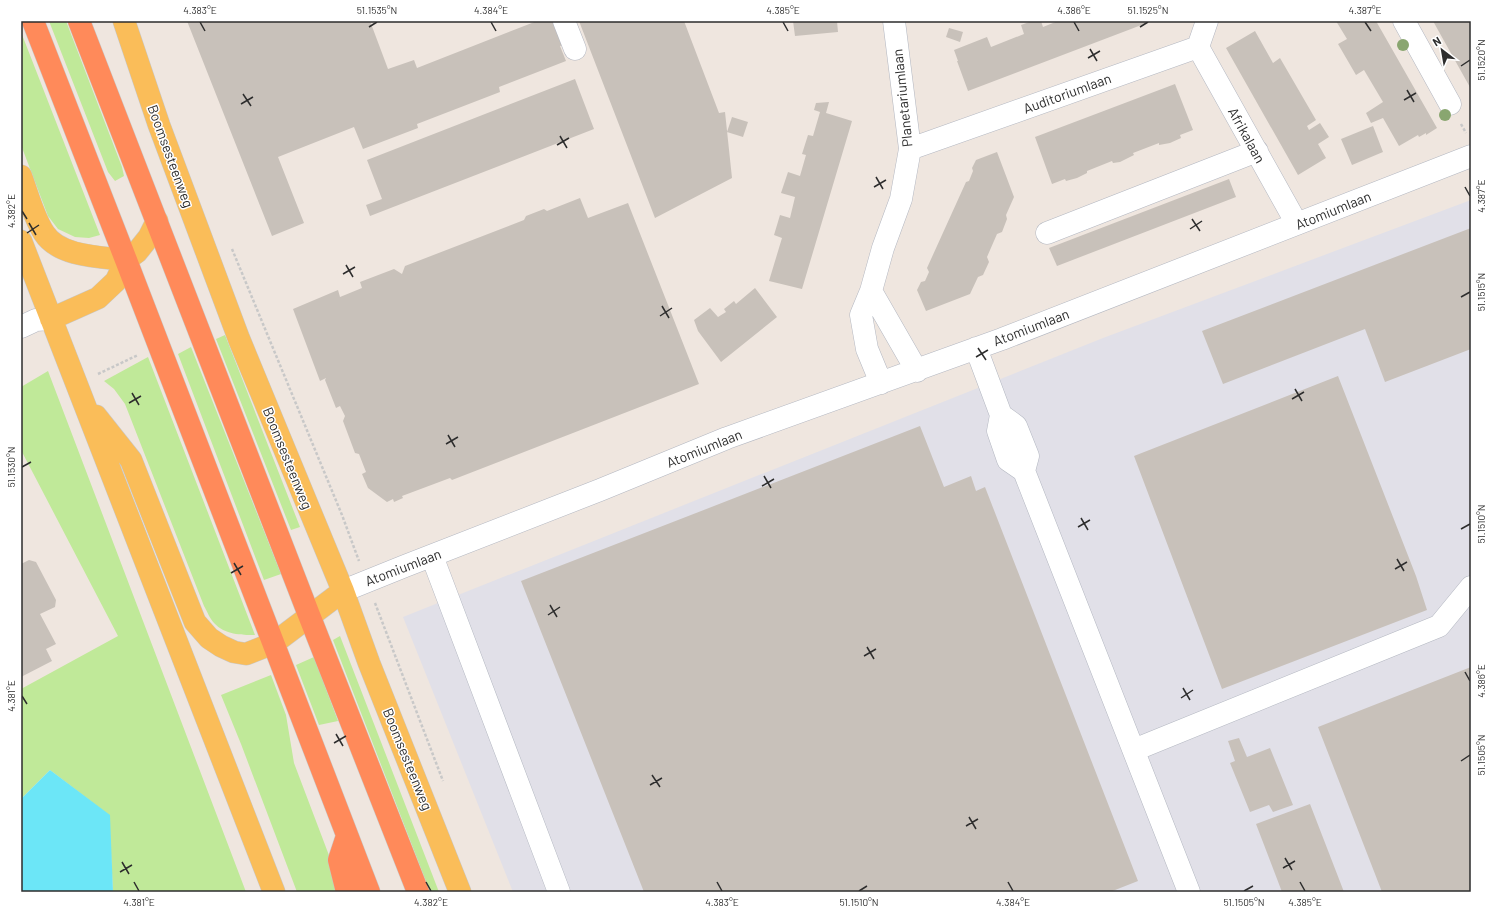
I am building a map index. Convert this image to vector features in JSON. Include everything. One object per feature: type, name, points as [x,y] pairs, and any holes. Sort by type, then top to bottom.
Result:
[{"type":"highway","points":[[33,21],[369,892]]},
{"type":"highway","points":[[79,21],[418,892]]},
{"type":"highway","points":[[347,836],[339,860],[347,892]]},
{"type":"main road","name":"Boomsesteenweg","points":[[124,21],[159,125],[239,339],[342,592],[460,892]]},
{"type":"main road","points":[[21,176],[44,234],[56,246],[82,255],[126,260]]},
{"type":"main road","points":[[51,318],[98,298],[116,281],[126,260],[137,252],[145,242],[157,221]]},
{"type":"main road","points":[[21,241],[274,892]]},
{"type":"main road","name":"Atomiumlaan","points":[[82,398],[131,460],[195,622],[208,638],[234,652],[246,654],[274,643],[309,615],[342,592]]},
{"type":"street","points":[[564,21],[575,49]]},
{"type":"street","name":"Planetariumlaan","points":[[880,383],[867,349],[861,315],[871,291],[883,248],[901,199],[910,149],[894,21]]},
{"type":"street","points":[[1198,47],[1207,21]]},
{"type":"street","points":[[1404,21],[1450,104]]},
{"type":"street","name":"Auditoriumlaan","points":[[910,149],[1198,47]]},
{"type":"street","name":"Afrikalaan","points":[[1198,47],[1297,224]]},
{"type":"street","points":[[1047,233],[1257,152]]},
{"type":"street","name":"Atomiumlaan","points":[[342,592],[608,487],[727,438],[917,371],[1471,156]]},
{"type":"street","points":[[871,291],[917,371]]},
{"type":"street","points":[[21,327],[36,320],[51,318]]},
{"type":"street","points":[[976,348],[1001,415],[998,431],[1008,460],[1024,472],[1189,892]]},
{"type":"street","points":[[432,556],[559,892]]},
{"type":"street","points":[[1134,750],[1439,626],[1471,587]]},
{"type":"path","points":[[253,300],[339,507],[445,785]]},
{"type":"shaded area","points":[[1471,200],[1471,892],[513,892],[403,617],[1103,338]]},
{"type":"green space","points":[[49,21],[66,21],[122,167],[124,176],[115,181],[108,172]]},
{"type":"green space","points":[[21,32],[100,235],[89,238],[75,237],[58,229],[48,216],[21,145]]},
{"type":"green space","points":[[225,335],[300,527],[291,530],[216,339]]},
{"type":"green space","points":[[191,347],[281,574],[264,580],[178,354]]},
{"type":"green space","points":[[148,357],[255,635],[239,634],[223,630],[218,627],[210,617],[204,606],[125,404],[114,389],[104,381]]},
{"type":"green space","points":[[48,371],[246,892],[113,892],[109,815],[50,770],[21,799],[21,689],[118,636],[21,450],[21,387]]},
{"type":"green space","points":[[340,636],[439,892],[430,892],[333,640]]},
{"type":"green space","points":[[314,657],[338,721],[319,725],[296,665]]},
{"type":"green space","points":[[271,675],[286,715],[294,763],[330,858],[340,892],[297,892],[221,695]]},
{"type":"water","points":[[50,770],[110,815],[113,892],[21,892],[21,799]]},
{"type":"building","points":[[187,21],[370,21],[388,69],[414,60],[417,68],[537,21],[558,21],[566,44],[560,46],[566,61],[499,87],[500,92],[417,124],[418,128],[363,149],[354,127],[278,157],[304,223],[272,236]]},
{"type":"building","points":[[579,21],[684,21],[719,113],[725,112],[732,178],[655,218]]},
{"type":"building","points":[[793,21],[837,21],[838,32],[795,36]]},
{"type":"building","points":[[1032,21],[1041,21],[1043,27],[1058,21],[1152,21],[968,91],[954,50],[987,37],[991,47],[1024,34],[1021,25]]},
{"type":"building","points":[[1336,21],[1376,21],[1437,128],[1426,135],[1426,133],[1419,137],[1418,135],[1399,146],[1383,118],[1371,123],[1366,113],[1383,102],[1364,70],[1356,75],[1338,44],[1347,39]]},
{"type":"building","points":[[1433,21],[1471,21],[1471,89],[1443,39]]},
{"type":"building","points":[[949,28],[963,32],[960,42],[946,37]]},
{"type":"building","points":[[1255,31],[1273,63],[1280,58],[1316,120],[1307,126],[1309,130],[1320,123],[1329,137],[1318,144],[1326,158],[1298,175],[1226,48]]},
{"type":"building","points":[[575,79],[594,129],[370,216],[366,205],[382,199],[367,160]]},
{"type":"building","points":[[1175,84],[1193,130],[1180,135],[1181,138],[1170,143],[1159,145],[1159,143],[1133,153],[1134,155],[1120,162],[1113,163],[1112,161],[1087,171],[1087,173],[1077,178],[1066,181],[1065,179],[1052,184],[1035,137]]},
{"type":"building","points":[[829,102],[826,113],[852,121],[802,289],[769,281],[782,238],[774,235],[780,215],[790,218],[795,197],[781,193],[788,172],[800,176],[806,155],[802,154],[808,135],[813,136],[820,112],[814,110],[816,103]]},
{"type":"building","points":[[732,117],[748,122],[743,137],[727,132]]},
{"type":"building","points":[[1373,126],[1383,152],[1352,165],[1341,139]]},
{"type":"building","points":[[997,152],[1014,197],[1006,215],[1007,219],[1002,232],[997,234],[987,257],[989,262],[983,275],[978,277],[970,294],[926,311],[917,290],[921,282],[925,281],[929,272],[927,268],[966,182],[969,181],[973,171],[972,168],[976,160]]},
{"type":"building","points":[[1229,179],[1236,197],[1057,266],[1049,248]]},
{"type":"building","points":[[580,198],[588,218],[628,203],[699,384],[452,480],[450,478],[402,496],[403,498],[394,502],[393,499],[387,502],[368,488],[362,474],[366,472],[359,454],[355,453],[343,421],[345,416],[340,406],[336,408],[325,380],[326,378],[320,381],[293,309],[338,290],[340,297],[362,288],[360,282],[394,269],[402,274],[405,266],[524,220],[526,216],[544,209],[547,211]]},
{"type":"building","points":[[1471,228],[1471,349],[1385,382],[1365,329],[1223,384],[1202,331]]},
{"type":"building","points":[[755,288],[777,317],[721,362],[698,331],[694,320],[710,308],[718,317],[726,312],[724,309],[734,301],[736,304]]},
{"type":"building","points":[[1338,376],[1416,576],[1427,610],[1222,689],[1134,456]]},
{"type":"building","points":[[920,426],[944,487],[971,476],[976,491],[985,487],[1138,881],[1110,892],[644,892],[521,581]]},
{"type":"building","points":[[29,560],[36,562],[56,600],[55,607],[40,614],[56,644],[46,649],[52,661],[21,677],[21,564]]},
{"type":"building","points":[[1471,667],[1471,892],[1382,892],[1318,727]]},
{"type":"building","points":[[1239,738],[1247,757],[1270,748],[1293,805],[1273,812],[1269,805],[1250,812],[1230,763],[1235,761],[1228,741]]},
{"type":"building","points":[[1310,804],[1344,892],[1282,892],[1256,824]]}]
